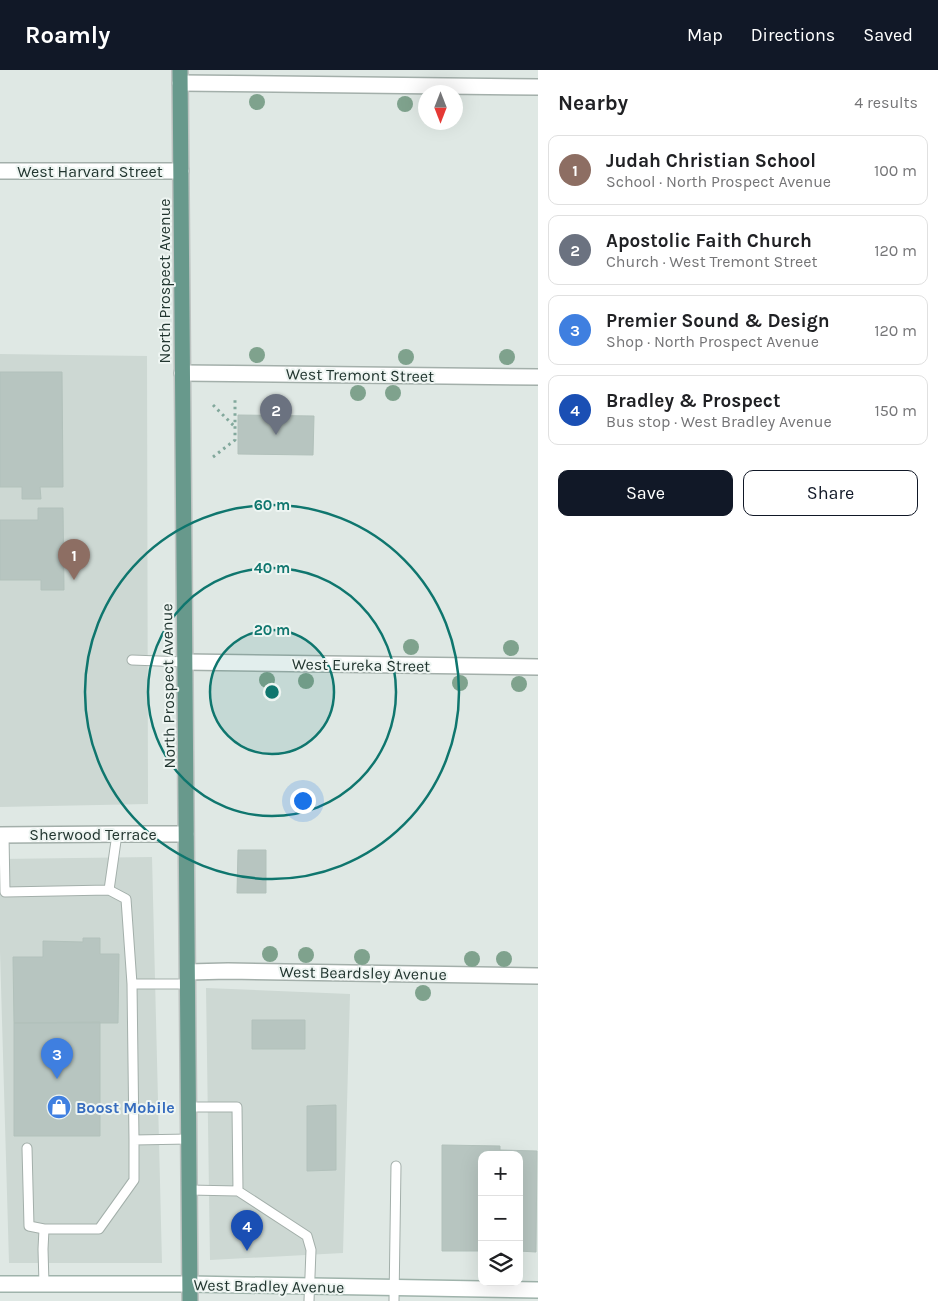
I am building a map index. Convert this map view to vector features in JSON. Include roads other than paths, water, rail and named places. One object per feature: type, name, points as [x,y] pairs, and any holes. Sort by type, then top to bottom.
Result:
[{"type":"main road","name":"North Prospect Avenue","points":[[180,77],[190,1301]]},
{"type":"street","points":[[180,77],[538,87]]},
{"type":"street","name":"West Harvard Street","points":[[0,171],[181,171]]},
{"type":"street","name":"West Tremont Street","points":[[182,373],[538,377]]},
{"type":"street","name":"West Eureka Street","points":[[185,662],[538,668]]},
{"type":"street","name":"Sherwood Terrace","points":[[2,835],[186,834]]},
{"type":"street","name":"West Beardsley Avenue","points":[[188,978],[238,971],[538,976]]},
{"type":"street","name":"West Bradley Avenue","points":[[0,1284],[190,1284],[309,1294],[538,1290]]},
{"type":"lane","points":[[132,660],[185,662]]},
{"type":"lane","points":[[109,890],[117,834]]},
{"type":"lane","points":[[2,835],[5,892],[109,890],[126,900],[132,984],[134,1180],[99,1228],[44,1229],[29,1226],[27,1148]]},
{"type":"lane","points":[[132,984],[188,978]]},
{"type":"lane","points":[[189,1107],[237,1107],[238,1190]]},
{"type":"lane","points":[[134,1140],[189,1139]]},
{"type":"lane","points":[[394,1294],[396,1166]]},
{"type":"lane","points":[[189,1190],[238,1190],[307,1236],[311,1250],[309,1294]]},
{"type":"lane","points":[[44,1229],[42,1249],[44,1284]]},
{"type":"place","name":"Apostolic Faith Church","points":[[276,435]]},
{"type":"place","name":"Judah Christian School","points":[[74,580]]},
{"type":"place","name":"Premier Sound & Design","points":[[57,1079]]},
{"type":"place","name":"Boost Mobile","points":[[59,1107]]},
{"type":"place","name":"Bradley & Prospect","points":[[247,1251]]}]
